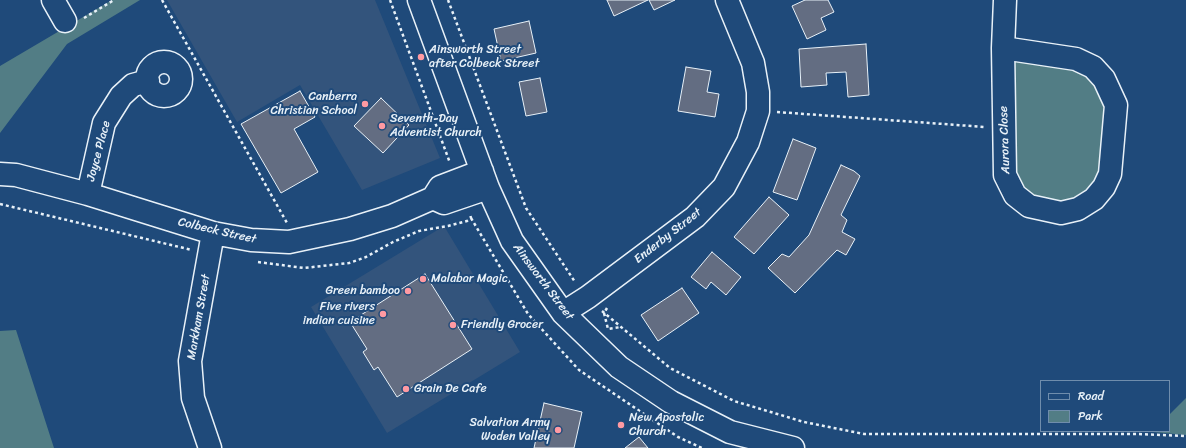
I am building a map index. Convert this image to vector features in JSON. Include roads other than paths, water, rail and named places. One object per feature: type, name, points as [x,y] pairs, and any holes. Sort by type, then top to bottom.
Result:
[{"type":"street","points":[[53,0],[65,21]]},
{"type":"street","name":"Ainsworth Street","points":[[419,0],[485,180],[512,241],[563,313],[619,367],[671,402],[730,432],[787,447]]},
{"type":"street","name":"Enderby Street","points":[[563,313],[588,297],[695,217],[724,187],[748,142],[758,111],[758,92],[753,63],[727,0]]},
{"type":"street","name":"Aurora Close","points":[[1003,48],[1076,59],[1093,67],[1104,79],[1116,105],[1110,174],[1104,187],[1094,199],[1078,209],[1061,213],[1029,206],[1015,195],[1005,175],[1003,48],[1005,0]]},
{"type":"street","name":"Joyce Place","points":[[88,194],[104,123],[120,96],[133,85],[148,81]]},
{"type":"street","name":"Colbeck Street","points":[[0,174],[16,175],[88,194],[213,232],[251,240],[297,241],[363,225],[392,216],[433,198],[444,202],[461,188],[485,180]]},
{"type":"street","name":"Markham Street","points":[[210,448],[193,398],[190,361],[210,258],[213,232]]},
{"type":"place","name":"Ainsworth Street after Colbeck Street","points":[[421,57]]},
{"type":"place","name":"Canberra Christian School","points":[[365,104]]},
{"type":"place","name":"Seventh-Day Adventist Church","points":[[382,126]]},
{"type":"place","name":"Malabar Magic","points":[[423,279]]},
{"type":"place","name":"Green bamboo","points":[[408,291]]},
{"type":"place","name":"Five rivers indian cuisine","points":[[383,314]]},
{"type":"place","name":"Friendly Grocer","points":[[453,325]]},
{"type":"place","name":"Grain De Cafe","points":[[406,389]]},
{"type":"place","name":"New Apostolic Church","points":[[621,425]]},
{"type":"place","name":"Salvation Army Woden Valley","points":[[558,430]]}]
